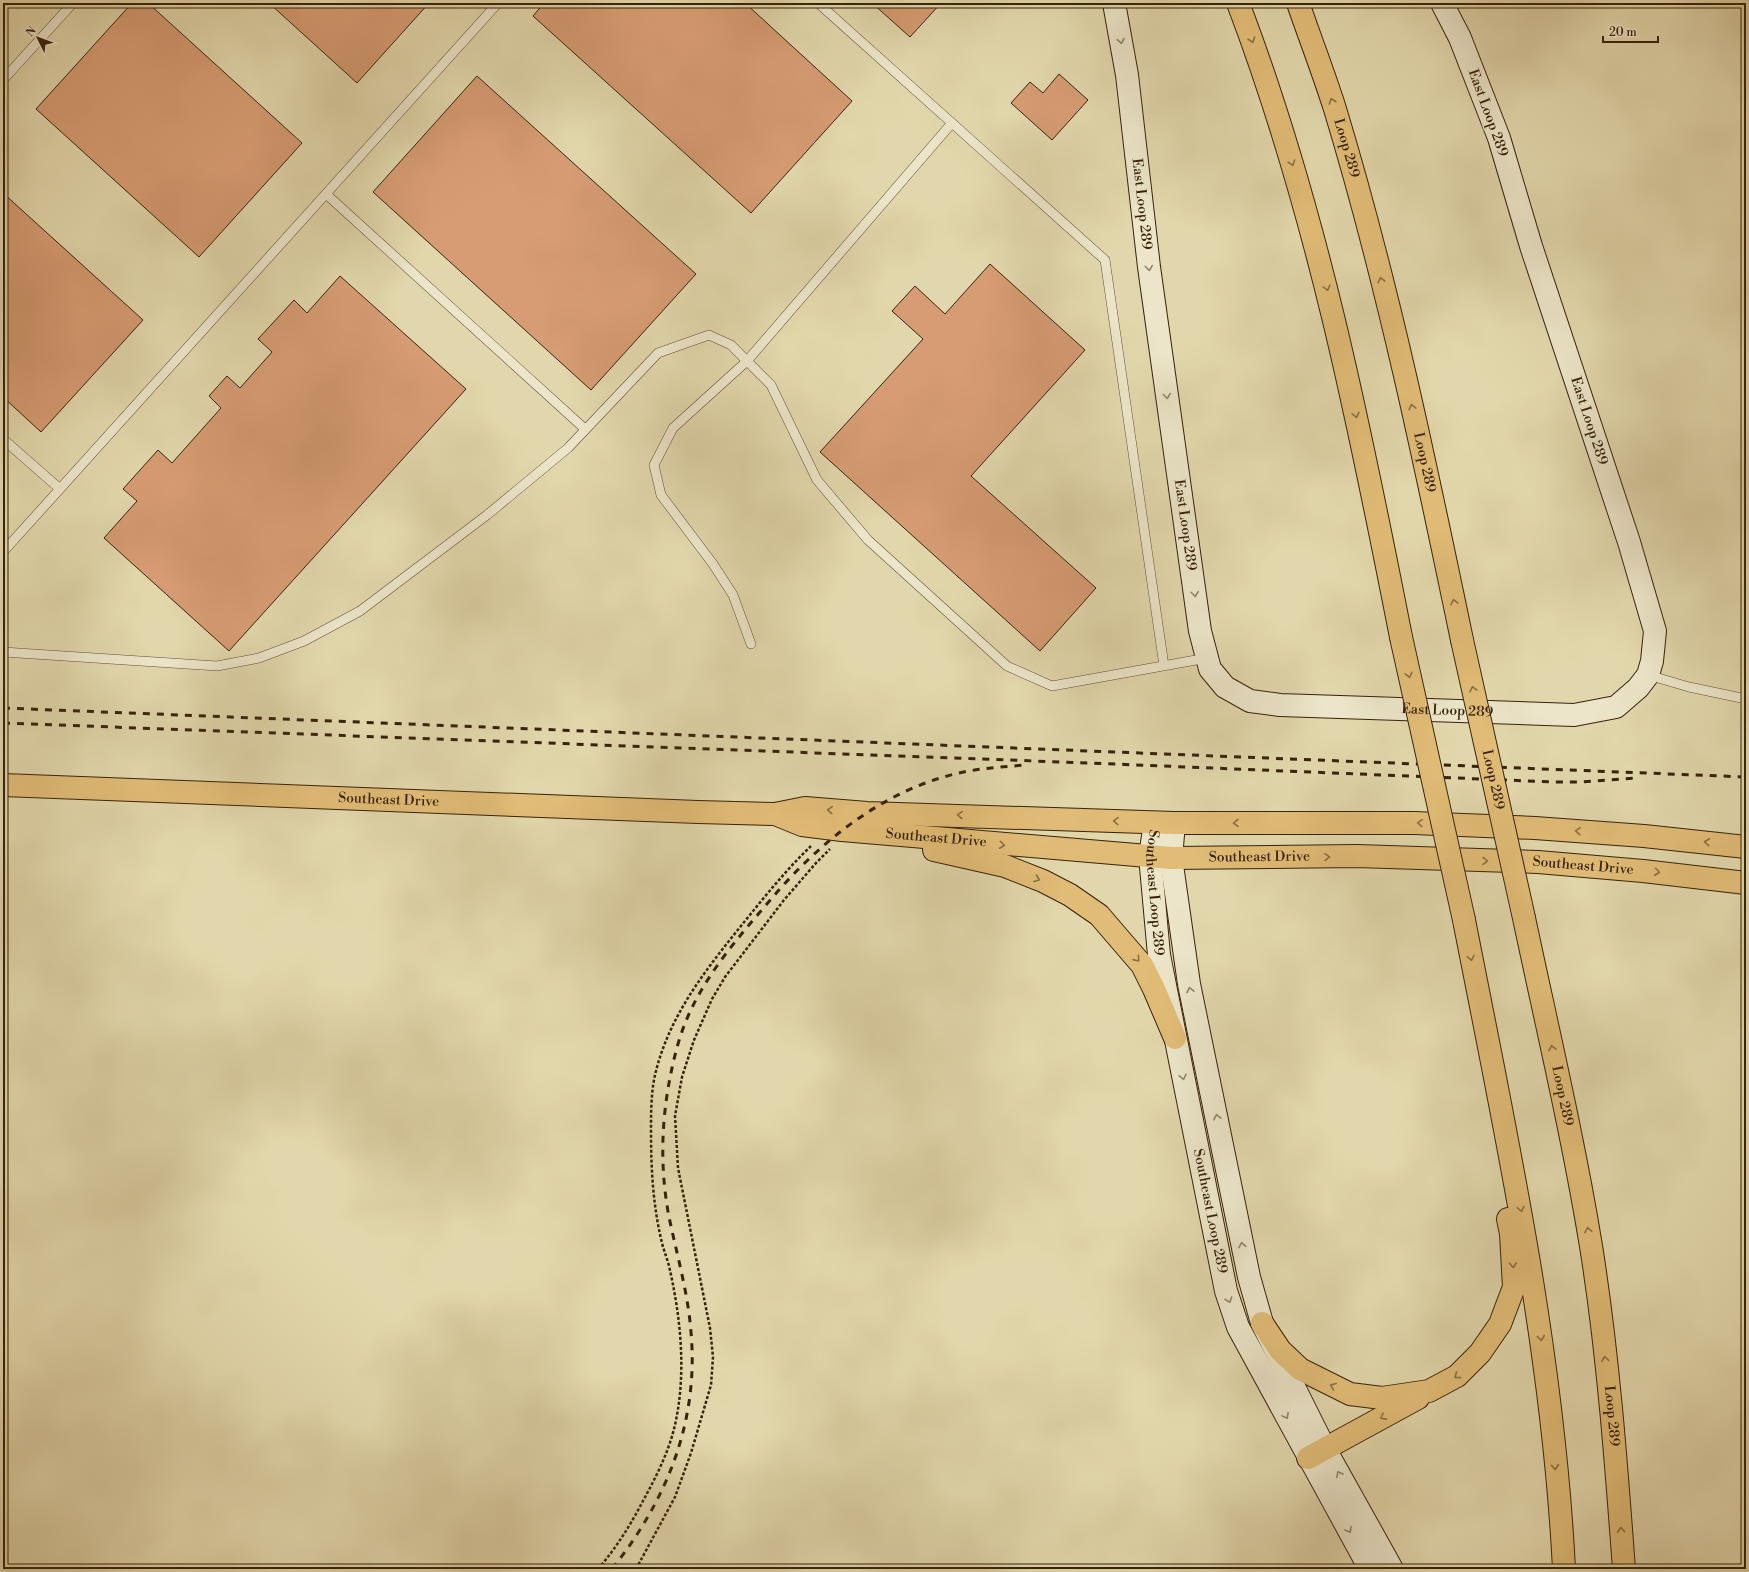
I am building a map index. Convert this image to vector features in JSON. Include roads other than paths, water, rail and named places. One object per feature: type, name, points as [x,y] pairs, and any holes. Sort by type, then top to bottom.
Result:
[{"type":"main road","name":"East Loop 289","points":[[1114,3],[1127,76],[1149,267],[1200,631],[1210,669],[1224,687],[1250,701],[1280,706],[1574,715],[1616,707],[1638,688],[1648,675],[1652,661],[1655,631],[1629,542],[1531,246],[1499,138],[1460,38],[1442,3]]},
{"type":"main road","points":[[1238,3],[1298,185],[1330,300],[1367,462],[1401,637],[1464,920],[1522,1215],[1539,1319],[1549,1403],[1564,1569]]},
{"type":"main road","name":"Loop 289","points":[[1298,3],[1335,108],[1364,214],[1417,426],[1462,640],[1561,1091],[1591,1246],[1611,1403],[1624,1569]]},
{"type":"main road","name":"Southeast Drive","points":[[3,785],[775,814],[805,808],[867,813],[1165,823],[1414,823],[1536,828],[1644,836],[1746,847]]},
{"type":"main road","name":"Southeast Drive","points":[[775,814],[802,825],[1032,848],[1161,857],[1357,856],[1538,862],[1643,871],[1746,883]]},
{"type":"main road","name":"Southeast Loop 289","points":[[1165,823],[1161,857],[1160,955],[1175,1038],[1226,1291],[1238,1326],[1317,1453],[1392,1569]]},
{"type":"main road","points":[[894,834],[931,849],[1004,866],[1043,881],[1070,895],[1099,915],[1142,965],[1175,1038]]},
{"type":"main road","name":"Southeast Loop 289","points":[[1161,857],[1189,984],[1249,1277],[1262,1323],[1317,1453],[1370,1569]]},
{"type":"main road","points":[[1317,1453],[1457,1376],[1480,1354],[1500,1324],[1514,1287],[1511,1234],[1500,1178],[1494,1073]]},
{"type":"main road","points":[[1262,1323],[1280,1350],[1300,1370],[1350,1394],[1382,1398],[1430,1391]]},
{"type":"lane","points":[[3,80],[73,3]]},
{"type":"lane","points":[[3,552],[498,3]]},
{"type":"lane","points":[[818,3],[1105,260],[1164,666]]},
{"type":"lane","points":[[751,644],[733,596],[713,564],[661,495],[654,464],[673,428],[747,361],[952,123]]},
{"type":"lane","points":[[326,194],[586,429]]},
{"type":"lane","points":[[3,652],[217,666],[259,658],[304,641],[360,611],[487,515],[568,448],[658,353],[709,335],[731,346],[771,385],[816,480],[862,534],[1007,666],[1052,686],[1207,658]]},
{"type":"lane","points":[[3,438],[60,489]]},
{"type":"lane","points":[[1648,675],[1689,687],[1746,699]]},
{"type":"railway","points":[[3,708],[1746,777]]},
{"type":"railway","points":[[3,723],[1089,763],[1554,782],[1580,782],[1636,778]]},
{"type":"railway","points":[[612,1569],[632,1543],[649,1515],[663,1487],[675,1458],[684,1428],[690,1397],[692,1365],[690,1317],[669,1217],[664,1174],[663,1130],[668,1087],[678,1044],[695,1001],[719,963],[748,926],[797,871],[837,834],[883,803],[933,780],[976,770],[1025,765]]}]
